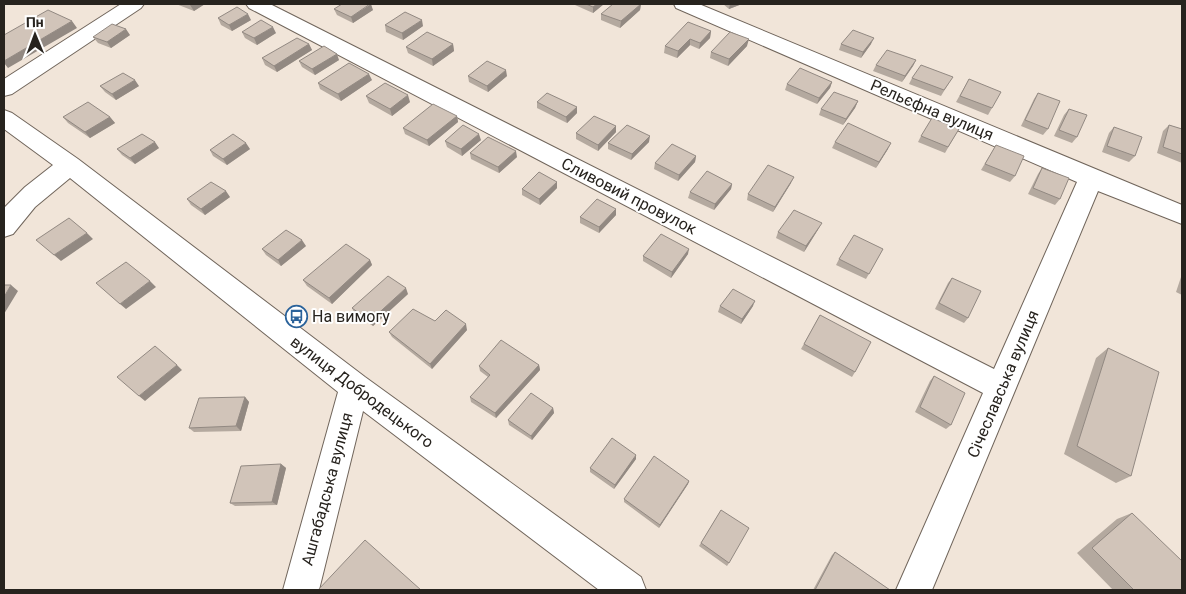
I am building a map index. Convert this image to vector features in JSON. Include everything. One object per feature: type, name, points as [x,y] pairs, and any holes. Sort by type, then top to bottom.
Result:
[{"type":"street","points":[[4,89],[134,4]]},
{"type":"street","name":"Сливовий провулок","points":[[256,4],[1002,388]]},
{"type":"street","name":"Рельєфна вулиця","points":[[683,4],[1182,215]]},
{"type":"street","name":"вулиця Добродецького","points":[[4,118],[70,165],[354,387],[628,590]]},
{"type":"street","points":[[4,227],[26,197],[70,165]]},
{"type":"street","name":"Січеславська вулиця","points":[[914,590],[1091,178]]},
{"type":"street","name":"Ашгабадська вулиця","points":[[301,590],[354,387]]},
{"type":"building","points":[[342,4],[370,4],[351,17],[334,9]]},
{"type":"building","points":[[586,4],[597,4],[593,7]]},
{"type":"building","points":[[613,4],[641,4],[621,21],[601,14]]},
{"type":"building","points":[[237,7],[248,14],[229,25],[218,18]]},
{"type":"building","points":[[48,10],[72,21],[4,61],[4,35]]},
{"type":"building","points":[[405,12],[422,20],[402,33],[385,25]]},
{"type":"building","points":[[261,20],[273,27],[254,38],[242,32]]},
{"type":"building","points":[[688,22],[711,31],[700,43],[690,39],[678,51],[665,46]]},
{"type":"building","points":[[112,24],[126,29],[107,42],[93,37]]},
{"type":"building","points":[[853,30],[874,38],[863,52],[841,44]]},
{"type":"building","points":[[427,32],[453,44],[432,59],[406,47]]},
{"type":"building","points":[[730,32],[749,39],[729,59],[711,52]]},
{"type":"building","points":[[297,38],[309,44],[274,66],[262,58]]},
{"type":"building","points":[[324,46],[337,54],[312,69],[299,61]]},
{"type":"building","points":[[887,50],[916,60],[905,76],[876,65]]},
{"type":"building","points":[[487,61],[506,70],[487,86],[468,76]]},
{"type":"building","points":[[349,63],[369,74],[338,94],[318,83]]},
{"type":"building","points":[[921,65],[953,77],[944,90],[912,78]]},
{"type":"building","points":[[800,68],[832,82],[819,98],[787,84]]},
{"type":"building","points":[[123,73],[135,80],[112,94],[100,86]]},
{"type":"building","points":[[969,79],[1001,92],[992,108],[960,96]]},
{"type":"building","points":[[385,83],[408,95],[390,109],[366,96]]},
{"type":"building","points":[[834,92],[858,101],[846,119],[821,109]]},
{"type":"building","points":[[547,93],[577,107],[566,117],[537,102]]},
{"type":"building","points":[[1038,93],[1060,101],[1048,129],[1025,120]]},
{"type":"building","points":[[88,102],[110,117],[85,132],[63,117]]},
{"type":"building","points":[[433,104],[457,116],[427,140],[403,128]]},
{"type":"building","points":[[1069,109],[1087,115],[1077,137],[1059,130]]},
{"type":"building","points":[[594,116],[616,126],[598,145],[576,133]]},
{"type":"building","points":[[932,118],[959,129],[948,147],[921,136]]},
{"type":"building","points":[[848,123],[891,143],[879,162],[835,142]]},
{"type":"building","points":[[463,125],[479,134],[461,149],[445,141]]},
{"type":"building","points":[[627,125],[650,136],[632,154],[608,143]]},
{"type":"building","points":[[1169,125],[1182,129],[1182,154],[1163,147]]},
{"type":"building","points":[[1114,127],[1142,137],[1135,156],[1107,146]]},
{"type":"building","points":[[142,134],[155,142],[130,158],[117,149]]},
{"type":"building","points":[[233,134],[246,143],[223,159],[210,150]]},
{"type":"building","points":[[488,137],[516,151],[498,167],[470,153]]},
{"type":"building","points":[[672,144],[696,156],[679,175],[655,163]]},
{"type":"building","points":[[996,145],[1024,156],[1015,176],[985,164]]},
{"type":"building","points":[[768,165],[794,177],[775,207],[748,194]]},
{"type":"building","points":[[1042,168],[1069,178],[1060,199],[1033,188]]},
{"type":"building","points":[[707,171],[732,184],[715,204],[690,192]]},
{"type":"building","points":[[539,172],[557,182],[539,199],[522,189]]},
{"type":"building","points":[[211,182],[226,191],[201,209],[187,199]]},
{"type":"building","points":[[597,199],[616,209],[599,227],[580,217]]},
{"type":"building","points":[[794,210],[822,223],[806,246],[778,232]]},
{"type":"building","points":[[69,218],[87,233],[54,255],[36,240]]},
{"type":"building","points":[[286,230],[302,240],[278,260],[262,249]]},
{"type":"building","points":[[661,234],[689,249],[672,272],[643,256]]},
{"type":"building","points":[[854,235],[883,249],[869,274],[839,259]]},
{"type":"building","points":[[346,244],[370,260],[329,298],[303,280]]},
{"type":"building","points":[[126,262],[150,281],[120,304],[96,283]]},
{"type":"building","points":[[388,276],[406,288],[370,321],[352,308]]},
{"type":"building","points":[[952,278],[981,291],[968,318],[939,303]]},
{"type":"building","points":[[4,285],[11,285],[4,297]]},
{"type":"building","points":[[733,289],[755,301],[742,319],[720,306]]},
{"type":"building","points":[[413,309],[435,321],[446,310],[466,324],[430,364],[389,332]]},
{"type":"building","points":[[820,315],[871,342],[855,372],[804,344]]},
{"type":"building","points":[[501,340],[539,365],[495,413],[470,397],[490,375],[479,366]]},
{"type":"building","points":[[155,346],[177,365],[139,396],[117,377]]},
{"type":"building","points":[[1108,348],[1159,372],[1131,476],[1077,446]]},
{"type":"building","points":[[934,376],[965,393],[951,425],[920,407]]},
{"type":"building","points":[[531,393],[553,408],[531,436],[508,420]]},
{"type":"building","points":[[245,397],[236,426],[189,428],[199,398]]},
{"type":"building","points":[[612,438],[636,455],[615,485],[590,468]]},
{"type":"building","points":[[654,456],[689,481],[660,525],[624,499]]},
{"type":"building","points":[[281,464],[272,502],[230,503],[241,466]]},
{"type":"building","points":[[721,510],[749,528],[729,563],[701,543]]},
{"type":"building","points":[[1132,513],[1182,561],[1182,590],[1134,590],[1092,548]]},
{"type":"building","points":[[365,540],[421,590],[318,590]]},
{"type":"building","points":[[835,552],[890,590],[815,590]]},
{"type":"place","name":"На вимогу","points":[[296,316]]}]
